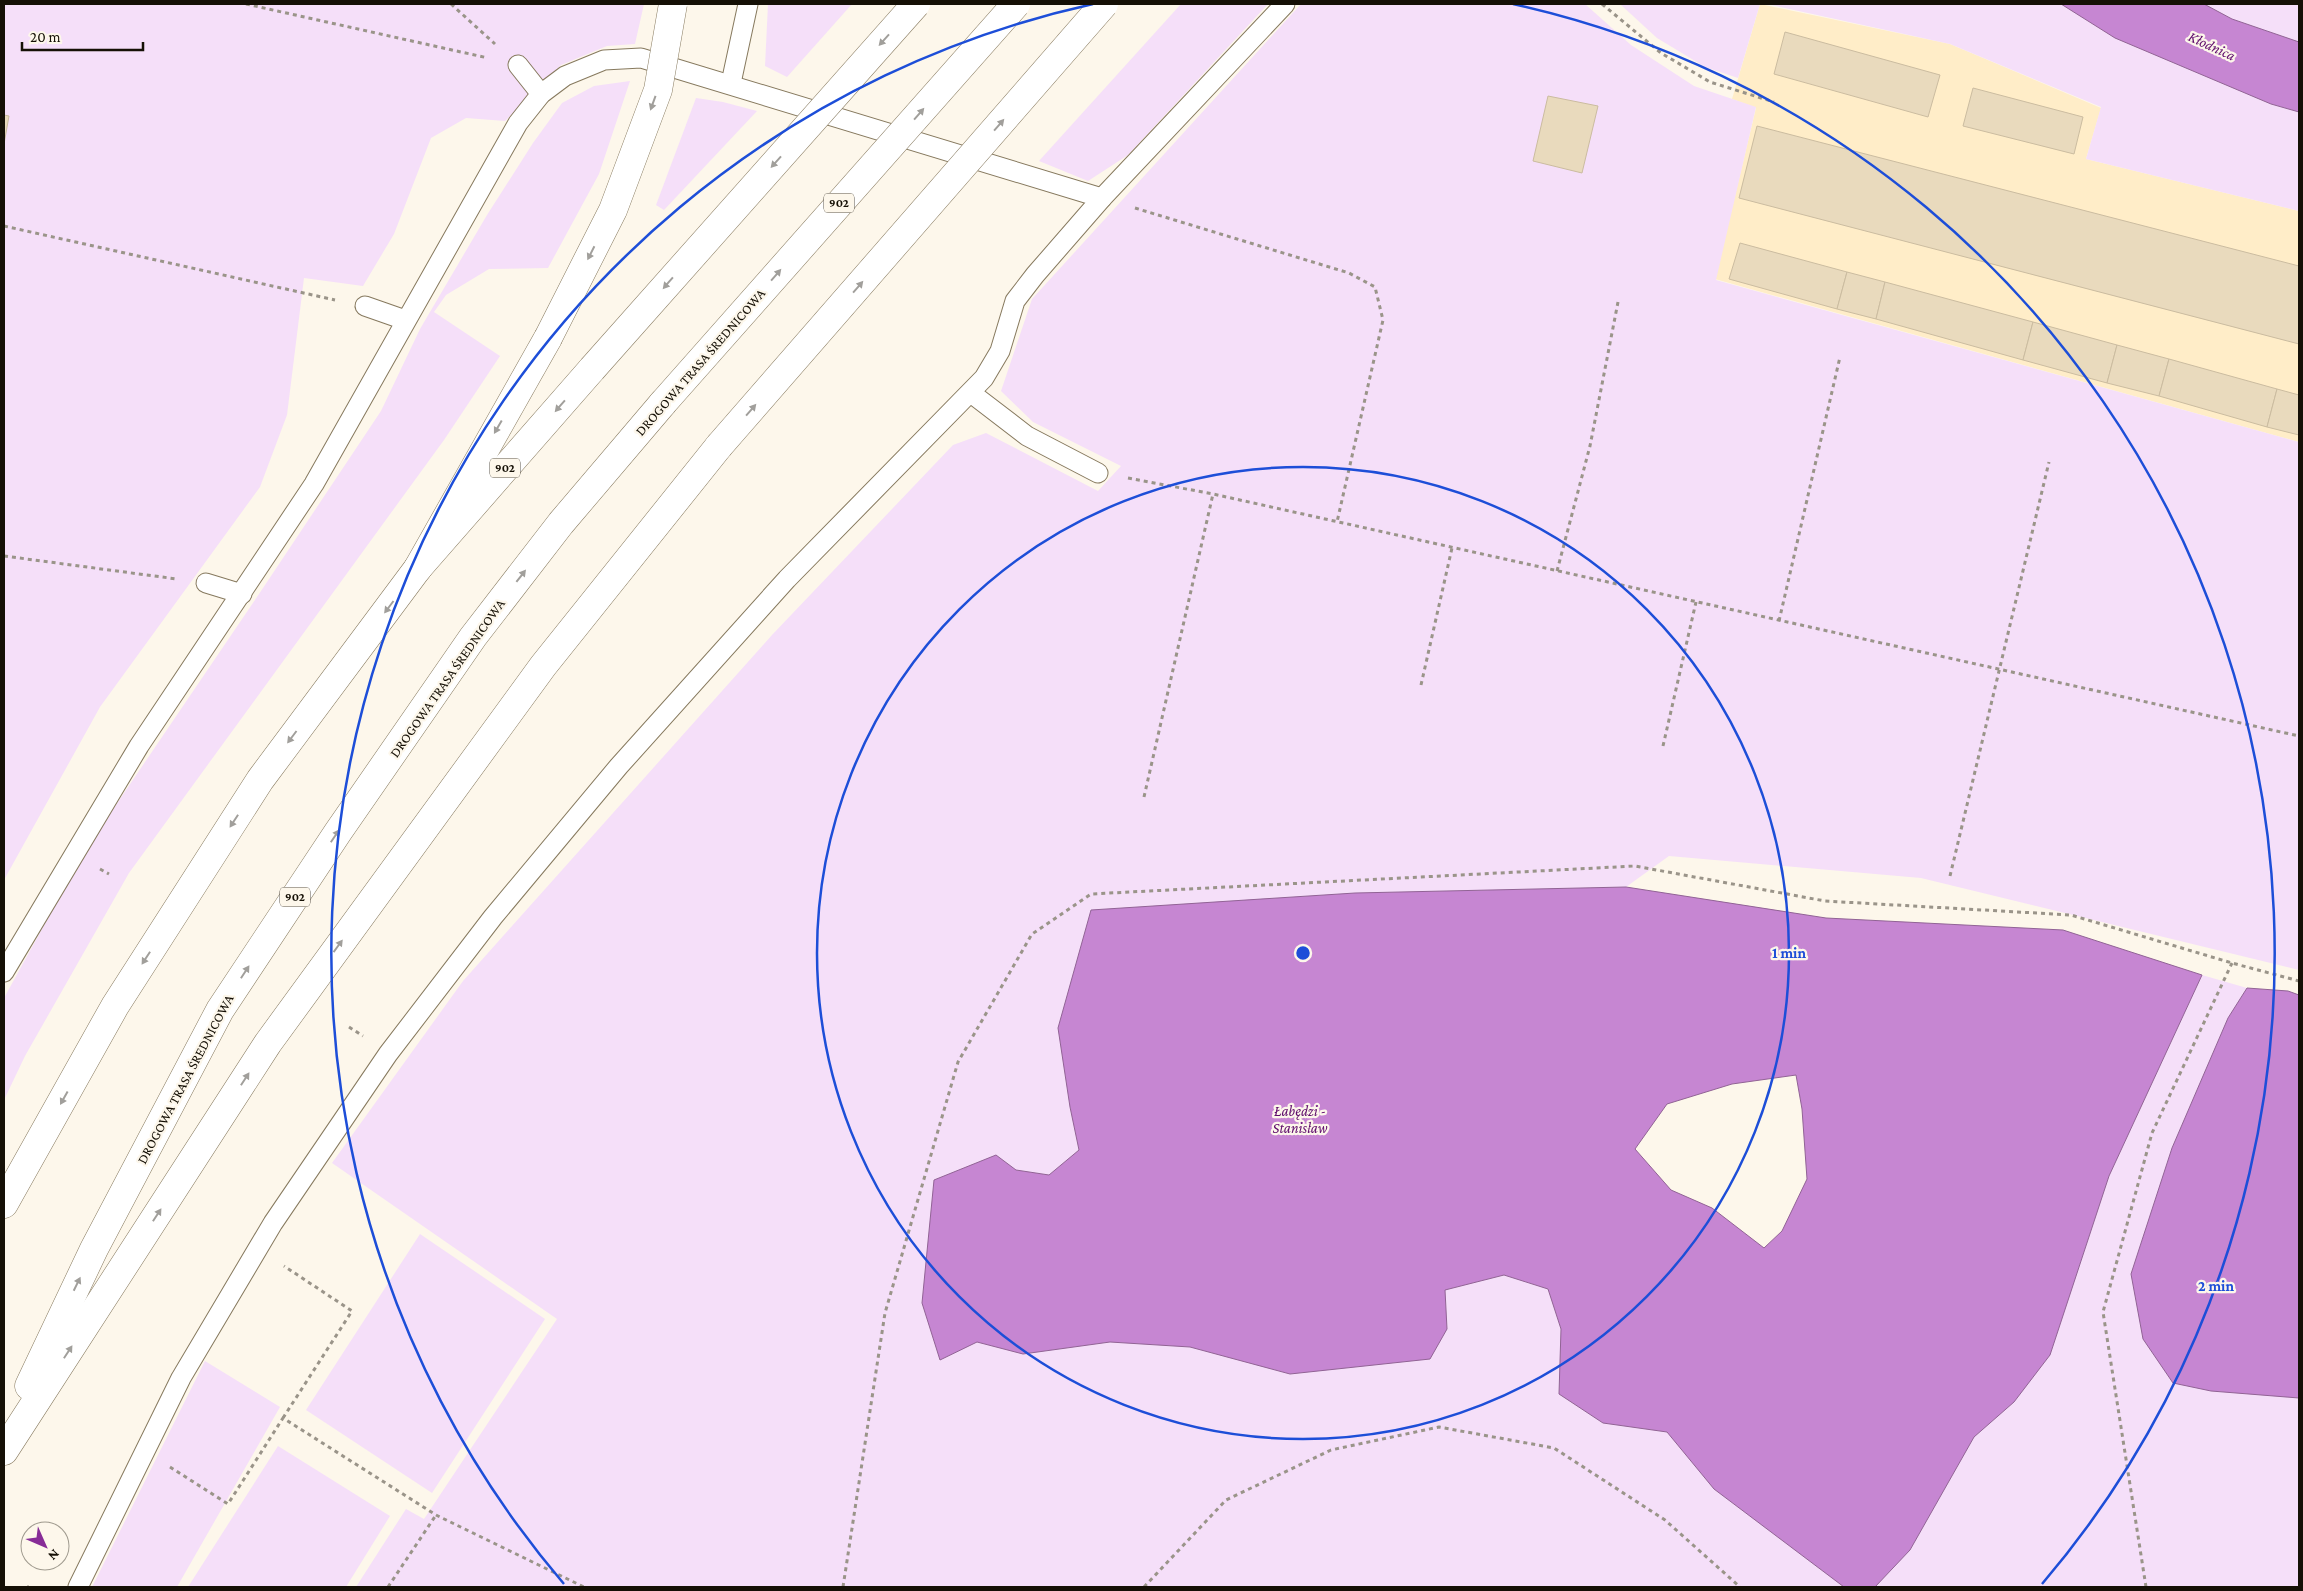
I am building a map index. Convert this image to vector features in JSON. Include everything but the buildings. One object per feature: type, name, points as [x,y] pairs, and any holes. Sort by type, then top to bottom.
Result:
[{"type":"main road","points":[[418,568],[548,338],[613,210],[658,90],[673,4]]},
{"type":"main road","name":"902","points":[[4,1204],[115,1006],[260,780],[418,568],[916,4]]},
{"type":"main road","name":"DROGOWA TRASA ŚREDNICOWA","points":[[4,1439],[94,1249],[220,1010],[338,832],[473,637],[561,523],[663,403],[1016,4]]},
{"type":"main road","points":[[4,1451],[268,1043],[543,666],[719,446],[1104,4]]},
{"type":"lane","points":[[731,83],[748,4]]},
{"type":"lane","points":[[78,1587],[181,1378],[258,1249],[388,1054],[494,916],[619,766],[787,579],[984,378],[1000,351],[1015,302],[1102,198],[1285,4]]},
{"type":"lane","points":[[4,972],[139,746],[314,484],[518,123],[541,94],[565,76],[604,60],[640,58],[731,83],[1102,198]]},
{"type":"lane","points":[[518,65],[541,94]]},
{"type":"lane","points":[[365,306],[405,320]]},
{"type":"lane","points":[[971,393],[1027,436],[1098,473]]},
{"type":"lane","points":[[206,583],[242,594]]},
{"type":"path","points":[[246,4],[518,65]]},
{"type":"path","points":[[451,4],[518,65]]},
{"type":"path","points":[[1602,4],[1661,53],[1702,77],[1774,102]]},
{"type":"path","points":[[1102,198],[1349,274],[1375,287],[1383,320],[1337,522]]},
{"type":"path","points":[[4,226],[365,306]]},
{"type":"path","points":[[1557,571],[1590,446],[1618,302]]},
{"type":"path","points":[[1779,621],[1840,357]]},
{"type":"path","points":[[1950,876],[2050,462]]},
{"type":"path","points":[[1098,473],[1213,494],[2299,736]]},
{"type":"path","points":[[1144,797],[1213,494]]},
{"type":"path","points":[[1421,685],[1452,548]]},
{"type":"path","points":[[4,556],[206,583]]},
{"type":"path","points":[[1663,746],[1696,602]]},
{"type":"path","points":[[843,1587],[886,1313],[958,1062],[1032,934],[1091,894],[1635,866],[1825,901],[2071,915],[2232,964],[2299,981]]},
{"type":"path","points":[[2146,1587],[2103,1312],[2152,1133],[2232,964]]},
{"type":"path","points":[[144,1451],[228,1504],[352,1311],[258,1249]]},
{"type":"path","points":[[283,1418],[436,1515],[584,1587]]},
{"type":"path","points":[[1144,1587],[1226,1500],[1331,1450],[1439,1427],[1554,1448],[1664,1520],[1740,1587]]},
{"type":"path","points":[[388,1587],[436,1515]]},
{"type":"shaded area","points":[[4,4],[644,4],[635,44],[607,46],[561,65],[505,121],[466,118],[431,138],[394,234],[363,286],[304,278],[287,415],[260,487],[100,707],[4,880]]},
{"type":"shaded area","points":[[768,4],[852,4],[787,77],[765,66]]},
{"type":"shaded area","points":[[1181,4],[1268,4],[1128,155],[1088,181],[1039,161]]},
{"type":"shaded area","points":[[1301,4],[1585,4],[1631,45],[1694,86],[1756,107],[1716,280],[2299,442],[2299,970],[1921,878],[1669,856],[1626,887],[1355,893],[1070,1107],[1079,1150],[1049,1175],[1016,1170],[996,1155],[977,1342],[1023,1354],[1110,1342],[1190,1347],[1290,1374],[1447,1329],[1445,1290],[1504,1275],[1548,1289],[1561,1329],[1559,1394],[1603,1423],[1667,1432],[1714,1489],[1844,1587],[356,1587],[406,1509],[424,1519],[557,1319],[332,1163],[463,981],[772,635],[953,445],[986,433],[1098,491],[1121,466],[1033,422],[1001,391],[1032,299]]},
{"type":"shaded area","points":[[1620,4],[1760,4],[1738,78],[1705,67],[1657,38]]},
{"type":"shaded area","points":[[1760,4],[1950,44],[2101,108],[2086,159],[2299,211],[2299,442],[1715,279],[1756,108],[1732,99]]},
{"type":"shaded area","points":[[1767,4],[2061,4],[2115,38],[2271,104],[2299,112],[2299,211],[2086,159],[2101,107],[1950,44]]},
{"type":"shaded area","points":[[2204,4],[2299,4],[2299,42],[2232,19]]},
{"type":"shaded area","points":[[630,81],[599,174],[548,268],[489,269],[446,295],[434,312],[500,356],[444,440],[129,873],[25,1056],[4,1100],[4,998],[86,849],[381,411],[420,329],[487,215],[533,143],[562,103],[594,86]]},
{"type":"shaded area","points":[[696,98],[723,102],[757,111],[664,210],[656,205]]},
{"type":"shaded area","points":[[2202,975],[2247,988],[2228,1018],[2172,1148],[2211,1391],[2299,1398],[2299,1587],[1875,1587],[1910,1550],[1974,1437],[2014,1402],[2050,1355],[2109,1176]]},
{"type":"shaded area","points":[[420,1234],[545,1319],[432,1493],[306,1410]]},
{"type":"shaded area","points":[[205,1361],[280,1407],[177,1587],[92,1587]]},
{"type":"shaded area","points":[[278,1446],[390,1516],[346,1587],[188,1587]]},
{"type":"water","name":"Kłodnica","points":[[2061,4],[2204,4],[2232,19],[2299,42],[2299,112],[2271,104],[2115,38]]},
{"type":"water","name":"Łabędzi - Stanisław","points":[[1626,887],[1826,918],[2063,930],[2202,975],[2109,1176],[2050,1355],[2014,1402],[1974,1437],[1910,1550],[1875,1587],[1844,1587],[1714,1489],[1667,1432],[1603,1423],[1559,1394],[1561,1329],[1548,1289],[1504,1275],[1445,1290],[1447,1329],[1430,1359],[1290,1374],[1190,1347],[1110,1342],[1023,1354],[977,1342],[940,1360],[922,1303],[934,1180],[996,1155],[1016,1170],[1049,1175],[1079,1150],[1070,1107],[1058,1028],[1091,910],[1355,893]],"holes":[[[1796,1075],[1802,1109],[1807,1179],[1782,1231],[1764,1248],[1712,1208],[1671,1190],[1635,1149],[1667,1104],[1732,1084]]]},
{"type":"water","points":[[2247,988],[2288,991],[2299,995],[2299,1398],[2211,1391],[2173,1383],[2143,1339],[2131,1274],[2172,1148],[2228,1018]]}]
